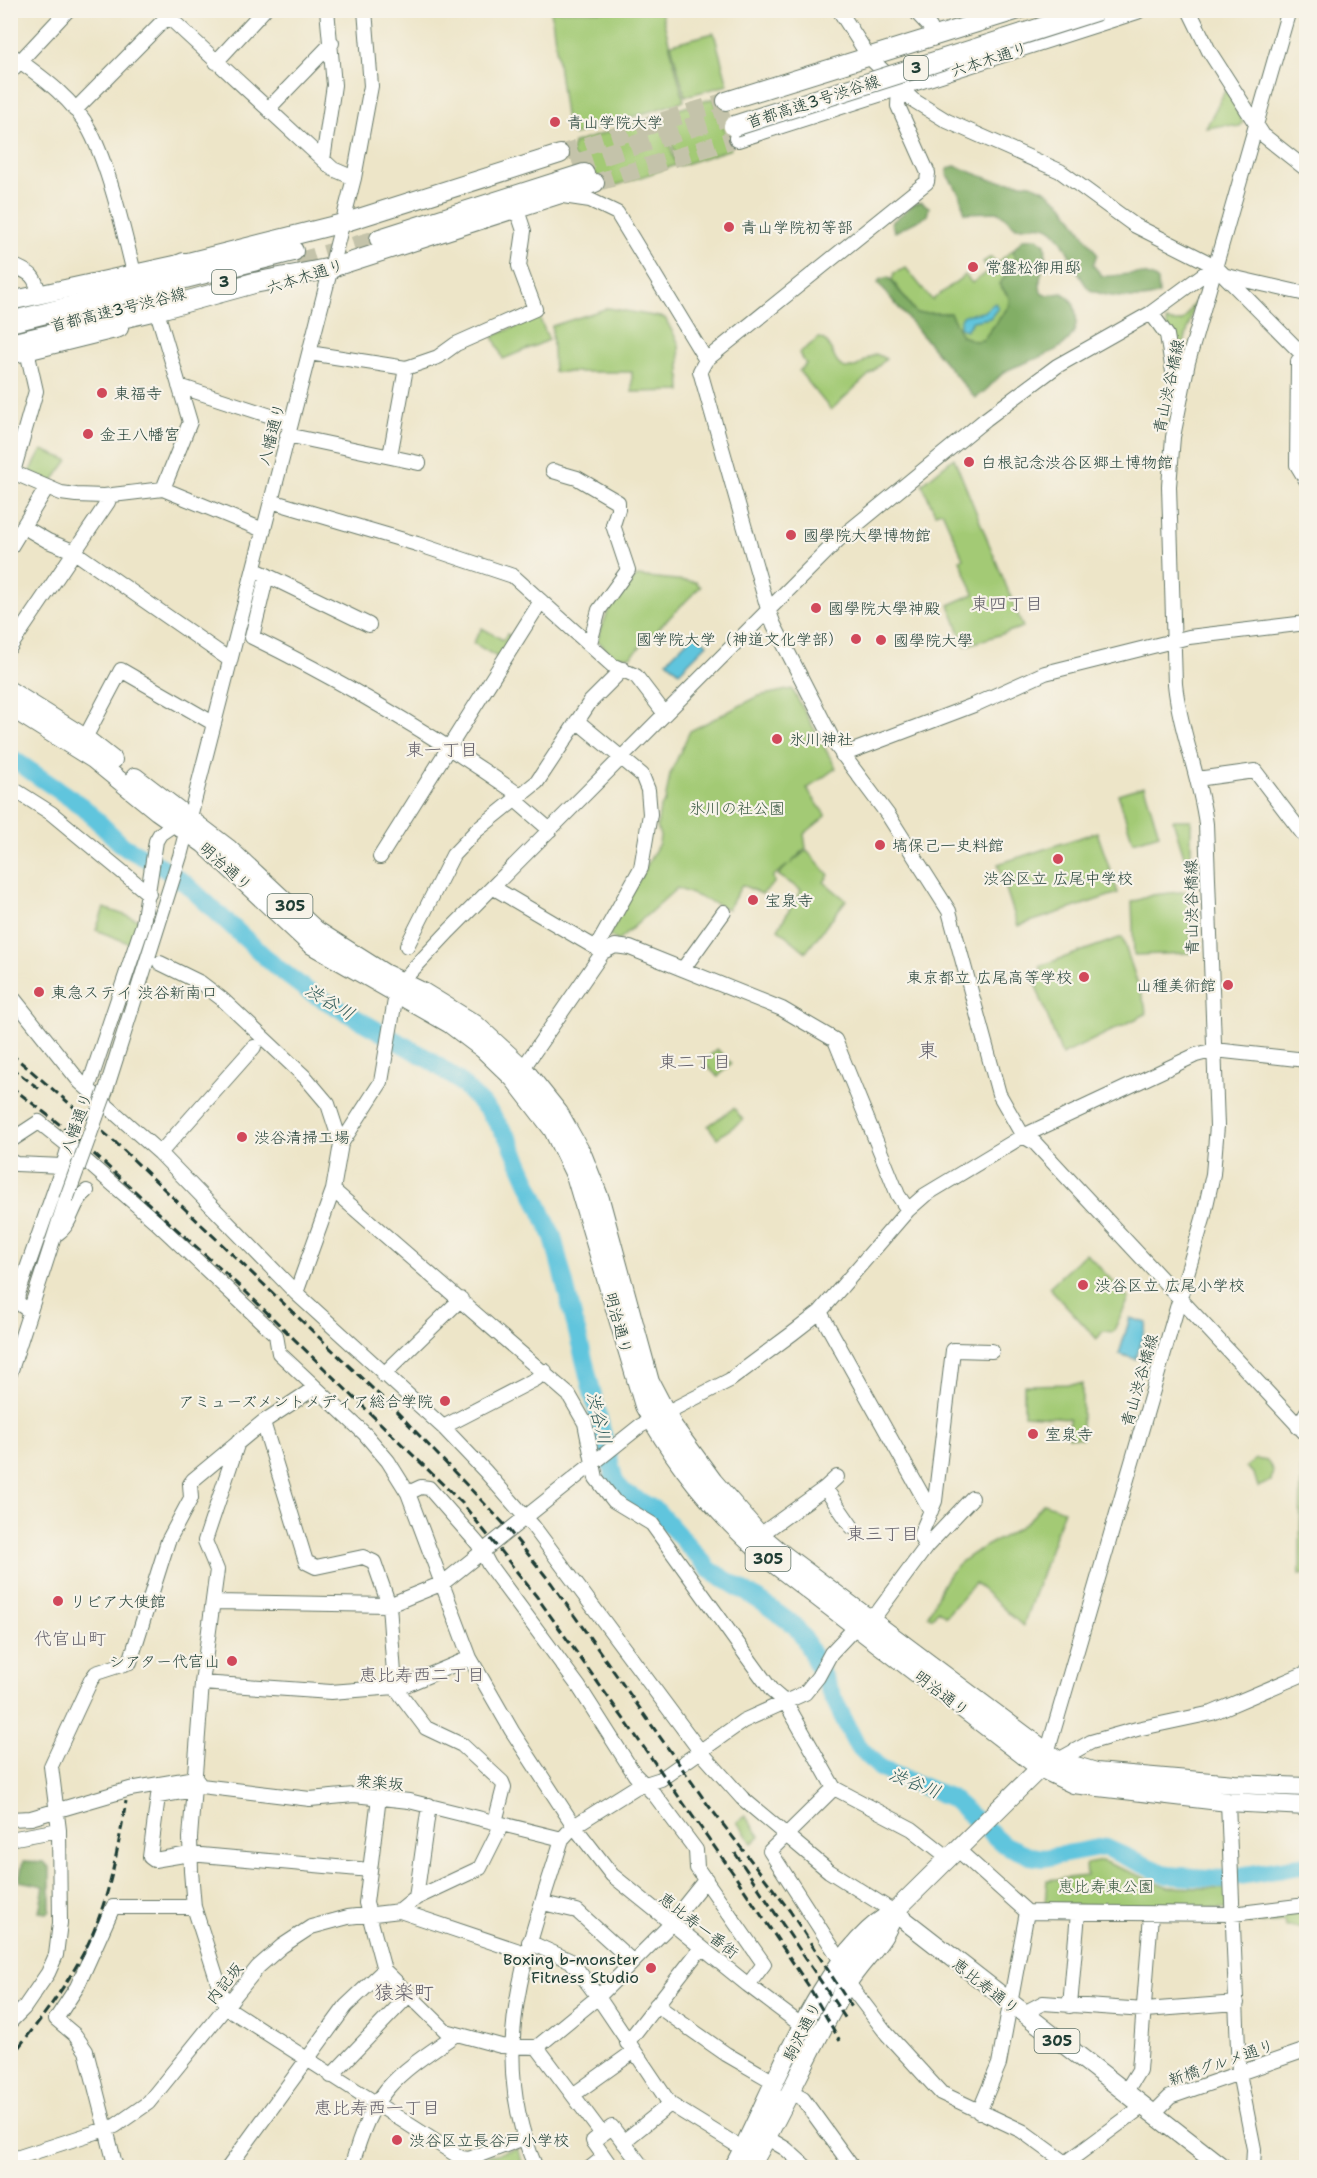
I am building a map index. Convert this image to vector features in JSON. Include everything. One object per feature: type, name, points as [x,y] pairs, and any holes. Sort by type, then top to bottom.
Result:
[{"type":"highway","name":"首都高速3号渋谷線","points":[[732,120],[1056,10]]},
{"type":"highway","name":"首都高速3号渋谷線","points":[[732,120],[1098,10]]},
{"type":"highway","points":[[378,234],[578,169]]},
{"type":"highway","name":"首都高速3号渋谷線","points":[[10,336],[150,294],[295,257]]},
{"type":"highway","points":[[16,350],[150,294],[184,263]]},
{"type":"highway","points":[[10,313],[254,283],[332,268]]},
{"type":"highway","name":"首都高速3号渋谷線","points":[[10,322],[150,294]]},
{"type":"main road","points":[[732,120],[869,57],[934,38],[998,14],[1019,10]]},
{"type":"main road","name":"六本木通り","points":[[732,120],[899,88],[1137,10]]},
{"type":"main road","points":[[882,72],[944,55],[1004,55]]},
{"type":"main road","points":[[184,263],[343,223],[578,169]]},
{"type":"main road","name":"六本木通り","points":[[332,268],[558,196],[578,169]]},
{"type":"main road","points":[[10,301],[39,294],[150,294]]},
{"type":"main road","name":"明治通り","points":[[10,692],[85,738],[183,824],[310,944],[475,1024],[523,1068],[559,1113],[589,1170],[600,1199],[658,1416],[760,1535],[861,1621]]},
{"type":"main road","name":"明治通り","points":[[10,706],[93,759],[183,824]]},
{"type":"main road","name":"明治通り","points":[[399,988],[483,1048],[527,1094],[553,1130],[581,1188],[631,1370],[703,1491],[750,1544],[861,1621],[1048,1761],[1060,1780],[1073,1784],[1228,1802],[1306,1806]]},
{"type":"main road","name":"明治通り","points":[[1048,1761],[1096,1772],[1234,1784],[1306,1787]]},
{"type":"main road","name":"駒沢通り","points":[[733,2168],[750,2159],[762,2133],[792,2093],[810,2032],[841,1961],[878,1920],[894,1912],[1048,1761]]},
{"type":"main road","points":[[1026,1781],[1047,1778],[1060,1780]]},
{"type":"main road","name":"駒沢通り","points":[[762,2133],[766,2104],[776,2083],[810,2032],[889,1931],[894,1912]]},
{"type":"main road","name":"恵比寿通り","points":[[894,1912],[1223,2168]]},
{"type":"street","points":[[10,72],[15,57],[68,10]]},
{"type":"street","points":[[216,62],[264,10]]},
{"type":"street","points":[[323,160],[334,85],[332,43],[327,10]]},
{"type":"street","name":"八幡通り","points":[[10,1373],[66,1200],[106,1090],[178,862],[183,824],[230,660],[354,178],[371,86],[365,10]]},
{"type":"street","points":[[839,10],[869,57],[882,72],[899,88],[947,121],[1060,171],[1134,225],[1215,266],[1227,276],[1305,356],[1298,361],[1296,456],[1299,472],[1306,480]]},
{"type":"street","points":[[914,10],[930,27],[934,38]]},
{"type":"street","points":[[1189,10],[1209,51],[1256,125],[1272,144],[1306,169]]},
{"type":"street","name":"青山渋谷橋線","points":[[1048,1761],[1214,1174],[1216,1126],[1206,824],[1197,778],[1179,714],[1173,641],[1169,486],[1173,437],[1182,384],[1289,10]]},
{"type":"street","points":[[75,110],[168,12],[216,62],[323,160],[339,173],[354,178]]},
{"type":"street","points":[[272,113],[272,105],[332,43]]},
{"type":"street","points":[[15,57],[60,93],[90,130],[150,294],[190,422],[163,489]]},
{"type":"street","points":[[899,88],[898,106],[928,173],[926,183],[706,360],[700,371],[700,381],[768,609],[774,625],[842,755],[888,815],[950,911],[995,1082],[1023,1136],[1035,1143],[1302,1431]]},
{"type":"street","points":[[558,196],[590,200],[617,213],[706,360]]},
{"type":"street","points":[[309,353],[406,368],[438,357],[456,344],[534,309],[519,266],[524,231],[519,216],[510,211]]},
{"type":"street","points":[[10,264],[30,273],[36,280],[39,294]]},
{"type":"street","points":[[296,1293],[333,1190],[341,1144],[379,1088],[399,988],[449,931],[838,540],[986,419],[1057,366],[1152,313],[1215,266]]},
{"type":"street","points":[[1227,276],[1306,294]]},
{"type":"street","points":[[1152,313],[1167,335],[1174,378],[1182,384]]},
{"type":"street","points":[[16,350],[36,391],[12,471],[47,487],[76,495],[104,496],[163,489],[263,530]]},
{"type":"street","points":[[390,456],[406,368]]},
{"type":"street","points":[[180,386],[280,419],[288,430],[419,463]]},
{"type":"street","points":[[553,471],[577,478],[618,502],[613,525],[628,570],[599,610],[590,643]]},
{"type":"street","points":[[10,548],[47,487]]},
{"type":"street","points":[[10,647],[108,502],[104,496]]},
{"type":"street","points":[[271,501],[401,539],[513,576],[612,665],[636,676],[665,714]]},
{"type":"street","points":[[24,527],[48,542],[73,552],[230,660]]},
{"type":"street","points":[[253,568],[369,625]]},
{"type":"street","points":[[267,575],[252,637],[337,679],[448,748],[518,794],[520,804],[550,830]]},
{"type":"street","points":[[380,857],[542,601]]},
{"type":"street","points":[[842,755],[974,705],[1035,676],[1173,641],[1306,623]]},
{"type":"street","points":[[407,946],[453,855],[476,831],[537,782],[590,702],[623,669]]},
{"type":"street","points":[[85,738],[121,670],[213,723]]},
{"type":"street","points":[[523,1068],[601,950],[600,941],[641,868],[650,814],[645,779],[577,721]]},
{"type":"street","points":[[1197,778],[1255,771],[1306,838]]},
{"type":"street","points":[[10,787],[51,813],[149,894]]},
{"type":"street","points":[[88,1088],[143,924],[160,834],[183,824]]},
{"type":"street","points":[[494,888],[601,950],[615,946],[630,948],[782,1009],[835,1040],[898,1195],[908,1210]]},
{"type":"street","points":[[683,969],[724,912]]},
{"type":"street","points":[[160,963],[201,983],[222,999],[306,1078],[328,1104],[341,1144]]},
{"type":"street","points":[[10,994],[65,1065],[160,1154],[296,1293],[383,1375],[443,1427],[526,1519],[700,1751],[742,1798],[828,1871],[894,1912]]},
{"type":"street","points":[[160,1154],[254,1047]]},
{"type":"street","points":[[213,1602],[388,1605],[443,1583],[610,1450],[658,1416],[730,1380],[820,1312],[908,1210],[925,1195],[1023,1136],[1145,1077],[1213,1050],[1306,1060]]},
{"type":"street","points":[[10,1141],[39,1122],[69,1146],[18,1294],[17,1302],[29,1311]]},
{"type":"street","name":"恵比寿一番街","points":[[69,1146],[156,1222],[276,1335],[279,1353],[377,1446],[408,1494],[470,1658],[512,1731],[574,1826],[612,1875],[701,1948],[810,2032]]},
{"type":"street","points":[[10,1161],[16,1164],[63,1166]]},
{"type":"street","points":[[333,1190],[545,1371],[569,1395],[585,1423],[596,1478],[614,1501],[652,1524],[758,1672],[786,1703],[834,1788],[912,1829],[953,1854],[1027,1912],[1233,1914],[1306,1905]]},
{"type":"street","points":[[54,1236],[65,1228],[80,1195],[87,1191]]},
{"type":"street","points":[[383,1375],[461,1299]]},
{"type":"street","points":[[820,1312],[931,1511]]},
{"type":"street","points":[[926,1547],[920,1536],[935,1501],[946,1428],[953,1350],[992,1351]]},
{"type":"street","points":[[443,1427],[536,1379],[545,1371]]},
{"type":"street","points":[[10,2022],[24,2008],[48,1973],[56,1955],[60,1923],[59,1830],[51,1766],[91,1680],[96,1673],[130,1662],[168,1541],[191,1498],[190,1484],[263,1422],[308,1393],[314,1386]]},
{"type":"street","points":[[1302,1431],[1306,1413]]},
{"type":"street","points":[[263,1422],[306,1562],[316,1567],[363,1557],[370,1558],[388,1605],[395,1687],[426,1728],[462,1745],[502,1782],[504,1787],[499,1823],[480,1868],[416,1898],[400,1911]]},
{"type":"street","points":[[238,1442],[205,1541],[217,1570],[202,1683],[190,1854],[194,1907],[226,2007],[461,2158],[469,2158],[524,2138]]},
{"type":"street","points":[[760,1535],[837,1477]]},
{"type":"street","points":[[408,1494],[421,1487],[429,1488],[483,1553],[579,1687],[644,1786],[654,1794],[696,1850],[697,1868],[764,1964],[748,1985]]},
{"type":"street","points":[[825,1488],[852,1527]]},
{"type":"street","points":[[536,2168],[524,2138],[511,2048],[527,1948],[562,1839],[574,1826],[636,1787],[661,1779],[743,1720],[805,1693],[818,1677],[825,1663],[861,1621],[878,1612],[926,1547],[972,1498]]},
{"type":"street","points":[[202,1683],[331,1692],[395,1687],[413,1683],[470,1658]]},
{"type":"street","points":[[1048,1761],[1091,1742],[1137,1729],[1212,1713],[1306,1673]]},
{"type":"street","points":[[10,1819],[31,1818],[137,1788],[195,1784]]},
{"type":"street","points":[[195,1784],[158,1796],[150,1857],[154,1860],[190,1854],[370,1870]]},
{"type":"street","name":"衆楽坂","points":[[195,1784],[310,1799],[354,1795],[379,1797],[429,1805],[562,1839]]},
{"type":"street","points":[[834,1788],[770,1851],[841,1961]]},
{"type":"street","points":[[379,1797],[366,1903],[384,1970],[446,2031],[455,2035],[511,2048],[537,2047],[598,1997],[671,1924],[706,1879]]},
{"type":"street","points":[[1228,1802],[1233,1867],[1239,2073],[1254,2149],[1253,2168]]},
{"type":"street","points":[[416,1898],[429,1805]]},
{"type":"street","points":[[10,1839],[59,1830]]},
{"type":"street","points":[[543,1903],[577,1911],[633,1962]]},
{"type":"street","points":[[116,2168],[86,2051],[75,2035],[56,2019],[77,1987],[113,1907],[194,1907]]},
{"type":"street","points":[[400,1911],[571,1961],[670,2104],[750,2159]]},
{"type":"street","name":"内記坂","points":[[18,2161],[125,2121],[148,2103],[258,1967],[295,1937],[327,1921],[400,1911]]},
{"type":"street","points":[[848,1983],[887,2034],[941,2093],[979,2112],[999,2064],[1016,2009],[1027,1912]]},
{"type":"street","points":[[1070,2006],[1078,1914]]},
{"type":"street","points":[[1125,2093],[1139,2070],[1151,1915]]},
{"type":"street","points":[[573,2096],[630,2047],[656,2005],[701,1948]]},
{"type":"street","points":[[228,2168],[346,2006],[384,1970]]},
{"type":"street","points":[[331,2076],[408,1996]]},
{"type":"street","points":[[1016,2009],[1037,2003],[1145,2010],[1237,2004]]},
{"type":"street","points":[[656,2005],[726,2055],[776,2083]]},
{"type":"street","points":[[351,2168],[362,2129],[375,2103],[390,2083],[455,2035]]},
{"type":"street","points":[[537,2047],[602,2134]]},
{"type":"street","name":"新橋グルメ通り","points":[[979,2112],[1022,2131],[1066,2163],[1170,2097],[1306,2050]]},
{"type":"street","points":[[766,2104],[792,2093],[803,2099],[853,2168]]},
{"type":"street","points":[[623,2142],[670,2104]]},
{"type":"street","points":[[590,2168],[608,2162],[593,2141],[612,2127],[641,2165],[638,2168]]},
{"type":"street","points":[[762,2133],[786,2149],[807,2168]]},
{"type":"green space","points":[[551,11],[661,11],[684,101],[574,135],[567,130]]},
{"type":"green space","points":[[714,33],[728,85],[685,96],[671,44]]},
{"type":"green space","points":[[1226,89],[1243,122],[1239,127],[1225,125],[1206,128]]},
{"type":"green space","points":[[714,98],[731,149],[679,166],[663,114]]},
{"type":"green space","points":[[660,115],[676,165],[612,187],[571,155],[574,143]]},
{"type":"green space","points":[[955,166],[992,180],[1031,184],[1043,189],[1063,204],[1097,254],[1093,265],[1102,276],[1146,275],[1158,281],[1159,294],[1144,298],[1125,298],[1090,290],[1064,244],[1051,229],[1044,226],[1016,227],[999,212],[965,213],[959,193],[947,175],[948,168]]},
{"type":"green space","points":[[921,202],[929,207],[927,216],[895,232],[891,223],[914,204]]},
{"type":"green space","points":[[1037,238],[1045,244],[1046,250],[1040,280],[1041,292],[1047,295],[1062,293],[1074,305],[1075,327],[1071,338],[1052,352],[1006,371],[975,398],[878,283],[879,280],[888,277],[916,313],[950,313],[962,336],[974,341],[983,340],[1009,306],[1009,297],[999,284],[1017,262],[1013,250],[1023,239]]},
{"type":"green space","points":[[1013,250],[1016,254],[1015,266],[999,284],[1009,297],[1009,306],[983,340],[975,341],[962,336],[950,313],[916,313],[892,280],[894,273],[906,268],[932,300],[965,275],[972,283],[989,270],[983,262],[991,257],[997,263]]},
{"type":"green space","points":[[1195,302],[1179,363],[1174,362],[1166,321],[1180,322]]},
{"type":"green space","points":[[608,308],[665,318],[679,344],[681,391],[632,392],[632,372],[554,372],[552,326]]},
{"type":"green space","points":[[539,317],[549,340],[503,359],[493,336]]},
{"type":"green space","points":[[819,338],[828,344],[837,362],[846,368],[858,366],[876,354],[886,359],[831,410],[799,371],[806,364],[799,353]]},
{"type":"green space","points":[[42,450],[68,460],[52,482],[30,472]]},
{"type":"green space","points":[[954,458],[1023,627],[965,646],[949,605],[974,594],[960,560],[963,558],[942,511],[935,513],[922,484]]},
{"type":"green space","points":[[637,576],[696,582],[700,587],[631,656],[614,657],[597,640],[609,609]]},
{"type":"green space","points":[[482,628],[503,640],[507,634],[515,638],[502,660],[473,643]]},
{"type":"green space","name":"氷川の社公園","points":[[792,689],[836,768],[807,789],[826,816],[804,834],[806,848],[790,864],[807,850],[829,875],[824,882],[846,900],[806,952],[778,929],[801,890],[778,875],[788,865],[773,876],[774,883],[762,894],[742,885],[728,909],[677,888],[618,941],[609,935],[659,843],[660,836],[657,827],[660,808],[665,802],[670,774],[690,731],[759,696]]},
{"type":"green space","points":[[1144,786],[1159,834],[1133,842],[1118,794]]},
{"type":"green space","points":[[1173,820],[1191,820],[1191,862],[1184,856]]},
{"type":"green space","points":[[1097,832],[1118,893],[1018,926],[998,864]]},
{"type":"green space","points":[[1189,891],[1191,953],[1134,955],[1132,902],[1152,895]]},
{"type":"green space","points":[[104,908],[139,920],[131,944],[96,930]]},
{"type":"green space","points":[[1122,937],[1146,1014],[1062,1055],[1033,978],[1043,974],[1040,966]]},
{"type":"green space","points":[[717,1049],[731,1063],[718,1077],[703,1062]]},
{"type":"green space","points":[[734,1108],[743,1120],[717,1138],[708,1126]]},
{"type":"green space","points":[[1086,1253],[1129,1299],[1113,1332],[1103,1331],[1097,1339],[1049,1287]]},
{"type":"green space","points":[[1082,1384],[1082,1438],[1069,1437],[1069,1418],[1024,1415],[1024,1385]]},
{"type":"green space","points":[[1301,1452],[1306,1453],[1306,1573],[1300,1574]]},
{"type":"green space","points":[[1256,1459],[1267,1461],[1273,1470],[1271,1481],[1258,1487],[1254,1474],[1246,1467]]},
{"type":"green space","points":[[1043,1503],[1064,1510],[1023,1626],[975,1583],[946,1616],[938,1610],[932,1618],[928,1615],[950,1573],[960,1563],[1023,1525]]},
{"type":"green space","points":[[745,1816],[760,1836],[752,1843],[737,1822]]},
{"type":"green space","points":[[23,1861],[44,1862],[50,1868],[50,1911],[47,1913],[39,1912],[44,1886],[19,1881]]},
{"type":"green space","name":"恵比寿東公園","points":[[1102,1861],[1168,1887],[1228,1889],[1227,1909],[1045,1905],[1047,1880],[1087,1876],[1086,1864]]},
{"type":"green space","points":[[1306,1909],[1306,1927],[1286,1927],[1285,1921],[1249,1924],[1248,1918]]},
{"type":"green space","points":[[517,2148],[524,2167],[479,2165],[480,2159]]},
{"type":"water","points":[[995,303],[998,308],[990,318],[973,321],[966,330],[960,328],[960,321],[964,315],[983,312]]},
{"type":"water","points":[[695,633],[707,644],[679,672],[667,661]]},
{"type":"water","points":[[1130,1318],[1147,1323],[1136,1359],[1119,1354]]},
{"type":"waterway","name":"渋谷川","points":[[10,757],[83,807],[123,846],[162,867],[186,884],[276,967],[308,991],[430,1060],[459,1081],[488,1110],[510,1141],[553,1237],[615,1482],[624,1492],[657,1511],[710,1570],[765,1604],[795,1626],[805,1640],[856,1744],[881,1769],[951,1798],[1003,1844],[1030,1856],[1044,1858],[1104,1847],[1167,1875],[1221,1879],[1306,1865]]},
{"type":"tunnel","points":[[560,154],[726,101]]},
{"type":"tunnel","points":[[573,165],[730,115]]},
{"type":"tunnel","points":[[595,183],[738,138]]},
{"type":"tunnel","points":[[296,263],[380,239]]},
{"type":"railway","points":[[10,1053],[116,1143],[396,1411],[503,1523],[552,1584],[708,1805],[790,1911],[853,2009]]},
{"type":"railway","points":[[10,1067],[41,1090]]},
{"type":"railway","points":[[10,1086],[72,1134],[247,1293],[462,1503],[537,1597],[733,1873],[808,1985],[840,2041]]},
{"type":"railway","points":[[10,2058],[62,1989],[88,1944],[107,1892],[126,1801]]},
{"type":"railway","points":[[735,1853],[846,2019]]},
{"type":"place","name":"青山学院大学","points":[[555,122]]},
{"type":"place","name":"青山学院初等部","points":[[729,227]]},
{"type":"place","name":"常盤松御用邸","points":[[973,267]]},
{"type":"place","name":"東福寺","points":[[102,393]]},
{"type":"place","name":"金王八幡宮","points":[[88,434]]},
{"type":"place","name":"白根記念渋谷区郷土博物館","points":[[969,462]]},
{"type":"place","name":"國學院大學博物館","points":[[791,535]]},
{"type":"place","name":"國學院大學神殿","points":[[816,608]]},
{"type":"place","name":"國学院大学（神道文化学部）","points":[[856,639]]},
{"type":"place","name":"國學院大學","points":[[881,640]]},
{"type":"place","name":"氷川神社","points":[[777,739]]},
{"type":"place","name":"塙保己一史料館","points":[[880,845]]},
{"type":"place","name":"渋谷区立 広尾中学校","points":[[1058,859]]},
{"type":"place","name":"宝泉寺","points":[[753,900]]},
{"type":"place","name":"東京都立 広尾高等学校","points":[[1084,977]]},
{"type":"place","name":"山種美術館","points":[[1228,985]]},
{"type":"place","name":"東急ステイ 渋谷新南口","points":[[39,992]]},
{"type":"place","name":"渋谷清掃工場","points":[[242,1137]]},
{"type":"place","name":"渋谷区立 広尾小学校","points":[[1083,1285]]},
{"type":"place","name":"アミューズメントメディア総合学院","points":[[445,1401]]},
{"type":"place","name":"室泉寺","points":[[1033,1434]]},
{"type":"place","name":"リビア大使館","points":[[58,1601]]},
{"type":"place","name":"シアター代官山","points":[[232,1661]]},
{"type":"place","name":"Boxing b-monster Fitness Studio","points":[[651,1968]]},
{"type":"place","name":"渋谷区立長谷戸小学校","points":[[397,2140]]},
{"type":"district","name":"東四丁目","points":[[1007,604]]},
{"type":"district","name":"東一丁目","points":[[442,750]]},
{"type":"district","name":"東","points":[[928,1050]]},
{"type":"district","name":"東二丁目","points":[[695,1062]]},
{"type":"district","name":"東三丁目","points":[[883,1534]]},
{"type":"district","name":"代官山町","points":[[70,1639]]},
{"type":"district","name":"恵比寿西二丁目","points":[[422,1675]]},
{"type":"district","name":"猿楽町","points":[[404,1992]]},
{"type":"district","name":"恵比寿西一丁目","points":[[377,2108]]}]
